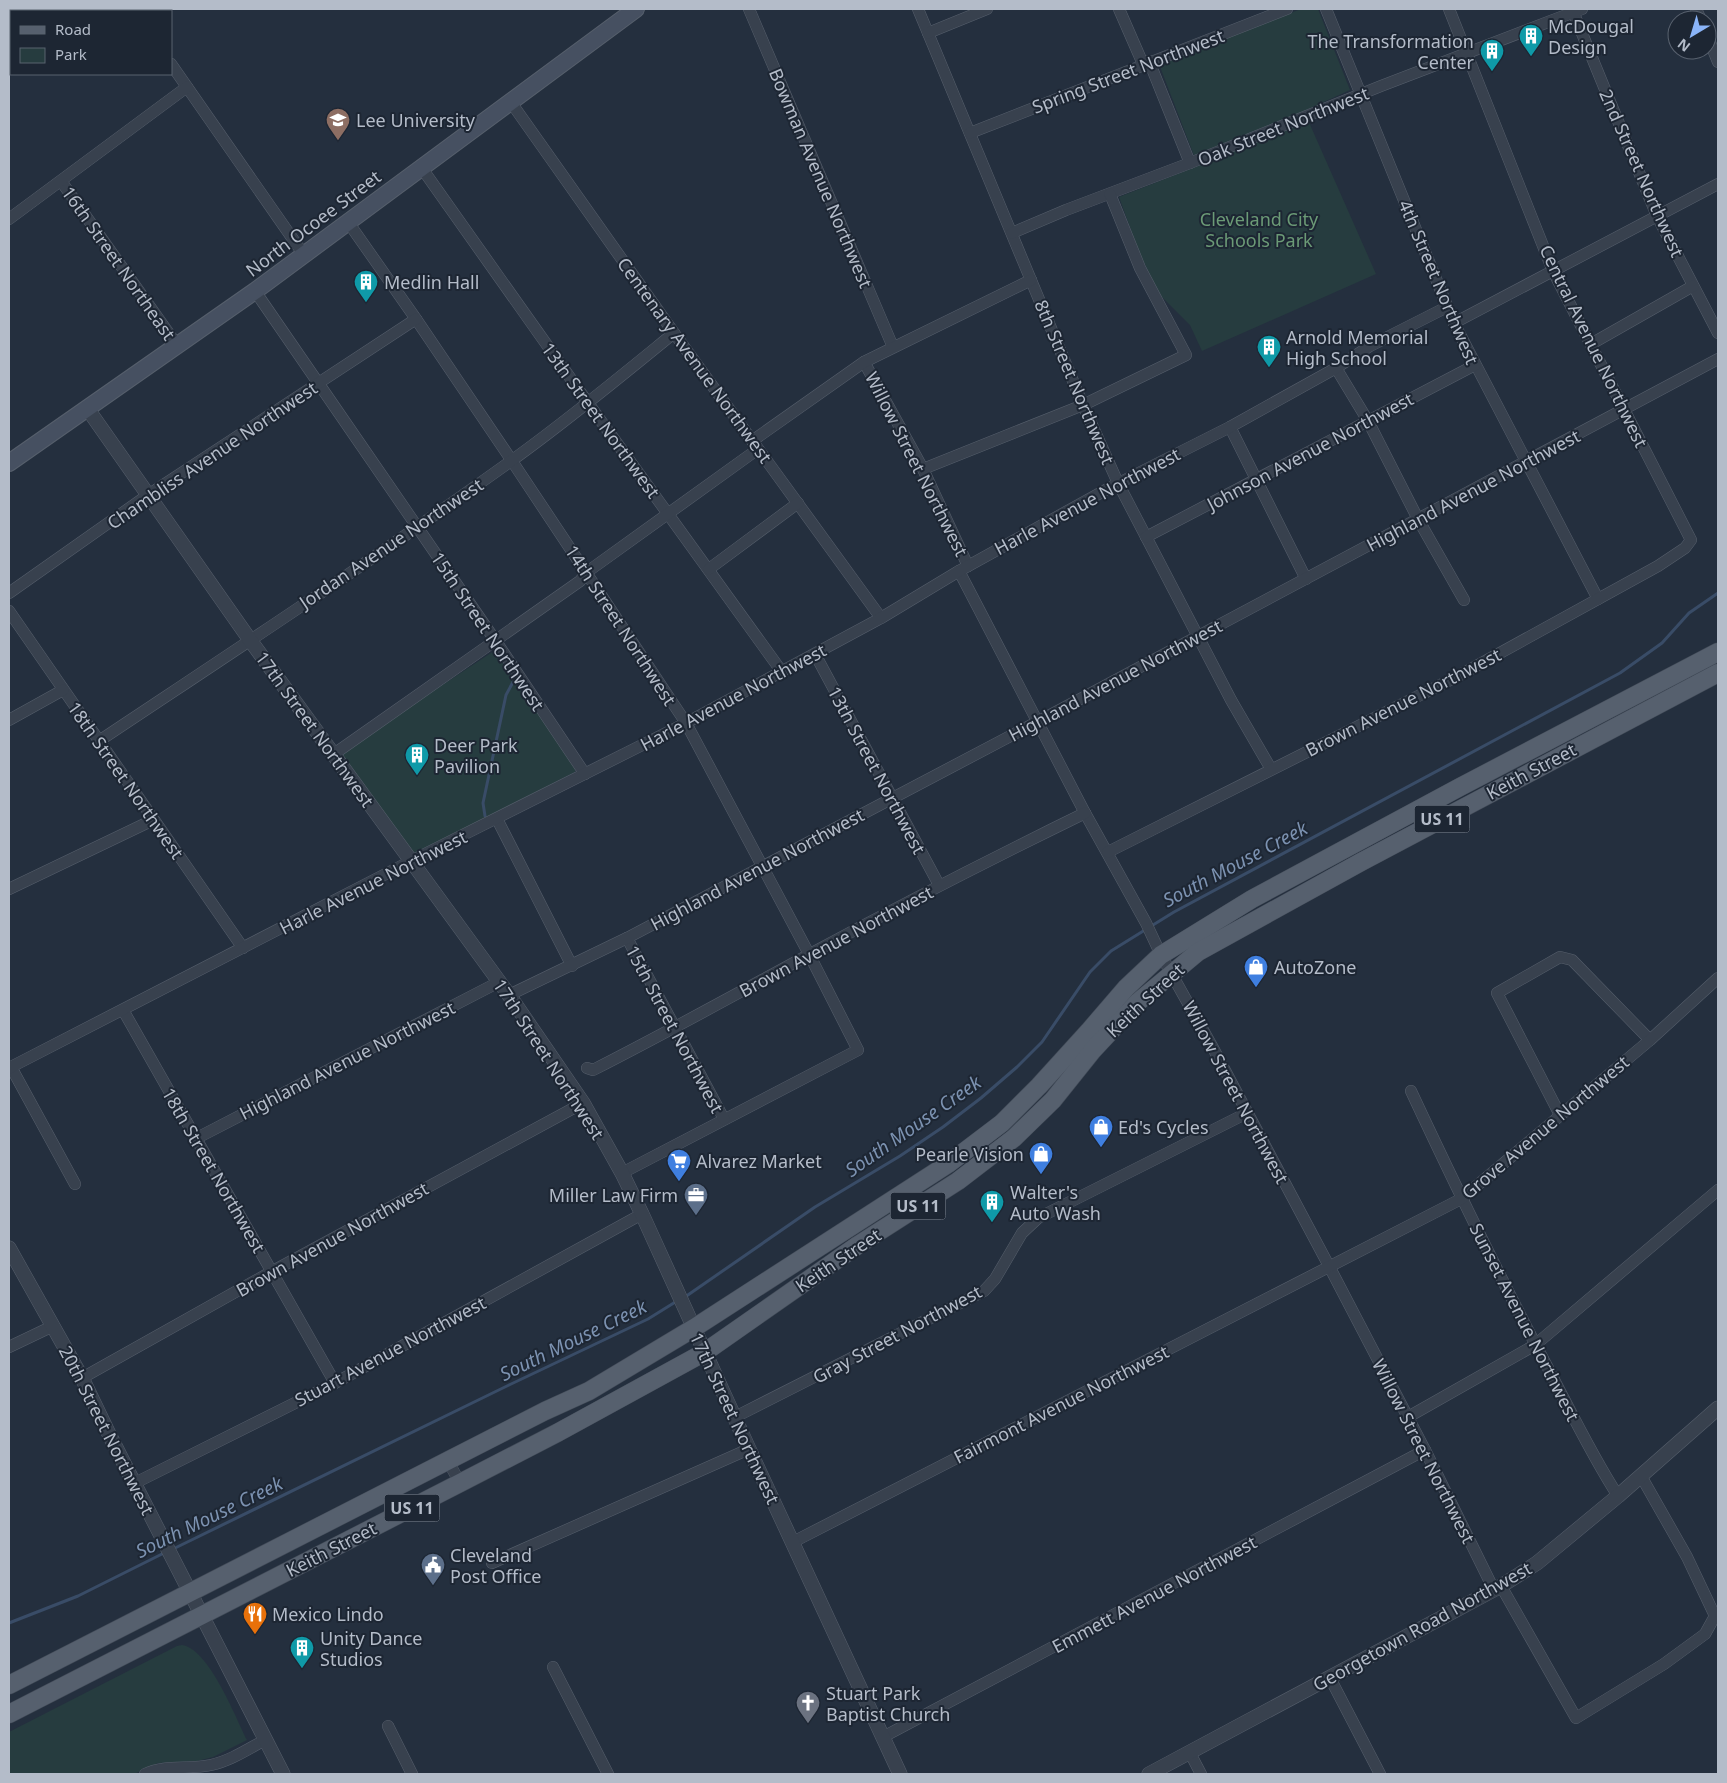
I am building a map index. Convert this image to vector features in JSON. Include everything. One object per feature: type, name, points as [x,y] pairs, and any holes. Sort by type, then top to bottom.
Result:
[{"type":"main road","name":"North Ocoee Street","points":[[9,463],[255,291],[636,9]]},
{"type":"main road","name":"Keith Street","points":[[9,1684],[298,1538],[545,1410],[584,1393],[691,1321],[948,1164],[1002,1123],[1039,1086],[1126,988],[1161,955],[1252,899],[1460,787],[1718,652]]},
{"type":"main road","name":"Keith Street","points":[[9,1714],[202,1617],[460,1483],[705,1352],[858,1244],[958,1181],[1014,1138],[1053,1100],[1093,1050],[1138,1002],[1198,952],[1469,804],[1718,673]]},
{"type":"main road","points":[[1460,787],[1469,804]]},
{"type":"main road","points":[[584,1393],[600,1392],[622,1397]]},
{"type":"main road","points":[[298,1538],[328,1532],[336,1534],[346,1542]]},
{"type":"street","name":"Bowman Avenue Northwest","points":[[749,9],[893,347]]},
{"type":"street","name":"8th Street Northwest","points":[[918,9],[1083,405],[1118,483],[1231,700],[1271,769]]},
{"type":"street","points":[[928,33],[988,9]]},
{"type":"street","points":[[1120,9],[1190,163]]},
{"type":"street","name":"Spring Street Northwest","points":[[970,133],[1287,9]]},
{"type":"street","name":"4th Street Northwest","points":[[1326,9],[1454,324],[1598,599]]},
{"type":"street","name":"Central Avenue Northwest","points":[[1449,9],[1553,271],[1691,540]]},
{"type":"street","name":"Oak Street Northwest","points":[[1012,233],[1066,210],[1190,163],[1576,10]]},
{"type":"street","name":"2nd Street Northwest","points":[[1576,10],[1657,216],[1718,333]]},
{"type":"street","points":[[172,65],[304,255]]},
{"type":"street","points":[[9,219],[187,87]]},
{"type":"street","name":"Centenary Avenue Northwest","points":[[510,101],[674,333],[881,618]]},
{"type":"street","name":"13th Street Northwest","points":[[421,167],[782,672]]},
{"type":"street","name":"16th Street Northeast","points":[[61,181],[177,345]]},
{"type":"street","points":[[1454,324],[1718,184]]},
{"type":"street","points":[[923,469],[1083,405],[1186,355],[1140,268],[1110,194]]},
{"type":"street","name":"14th Street Northwest","points":[[348,222],[587,572],[686,724],[858,1050],[724,1119]]},
{"type":"street","points":[[334,754],[580,581],[587,572],[669,513],[755,444],[864,362],[1032,280]]},
{"type":"street","points":[[1591,344],[1693,286]]},
{"type":"street","name":"15th Street Northwest","points":[[255,291],[585,774]]},
{"type":"street","name":"Harle Avenue Northwest","points":[[10,1068],[411,861],[686,724],[881,618],[964,568],[1118,483],[1230,427],[1336,368],[1370,346],[1447,307]]},
{"type":"street","name":"Chambliss Avenue Northwest","points":[[9,593],[148,495],[416,319]]},
{"type":"street","name":"Jordan Avenue Northwest","points":[[99,741],[512,461],[588,403],[674,333]]},
{"type":"street","name":"Highland Avenue Northwest","points":[[509,995],[627,938],[1526,463],[1718,359]]},
{"type":"street","name":"Willow Street Northwest","points":[[864,362],[923,469],[964,568],[1037,722],[1146,923],[1161,955],[1213,1048],[1498,1588],[1576,1718],[1664,1664],[1705,1634],[1715,1616],[1687,1556],[1641,1476]]},
{"type":"street","name":"Johnson Avenue Northwest","points":[[1146,537],[1475,365]]},
{"type":"street","points":[[1336,368],[1368,421],[1418,519],[1464,600]]},
{"type":"street","name":"17th Street Northwest","points":[[87,408],[250,640],[509,995],[582,1103],[622,1173],[642,1214],[748,1449],[900,1774]]},
{"type":"street","points":[[1230,427],[1306,579]]},
{"type":"street","points":[[709,569],[798,503]]},
{"type":"street","name":"Brown Avenue Northwest","points":[[1108,852],[1460,675],[1658,566],[1686,548],[1691,540]]},
{"type":"street","name":"18th Street Northwest","points":[[9,611],[243,948]]},
{"type":"street","name":"13th Street Northwest","points":[[815,654],[940,885]]},
{"type":"street","points":[[9,720],[63,690]]},
{"type":"street","name":"Brown Avenue Northwest","points":[[587,1068],[593,1070],[676,1028],[809,954],[1085,812]]},
{"type":"street","points":[[496,819],[572,966]]},
{"type":"street","points":[[9,890],[153,820]]},
{"type":"street","name":"15th Street Northwest","points":[[627,938],[724,1119]]},
{"type":"street","points":[[1560,1115],[1497,993],[1560,957],[1572,960],[1650,1040]]},
{"type":"street","name":"Grove Avenue Northwest","points":[[1329,1266],[1462,1199],[1650,1040],[1718,978]]},
{"type":"street","name":"Highland Avenue Northwest","points":[[195,1139],[499,982]]},
{"type":"street","name":"18th Street Northwest","points":[[123,1010],[335,1383]]},
{"type":"street","points":[[10,1068],[75,1184]]},
{"type":"street","name":"Sunset Avenue Northwest","points":[[1411,1091],[1462,1199],[1536,1345],[1604,1475],[1618,1496]]},
{"type":"street","name":"Brown Avenue Northwest","points":[[82,1378],[271,1272],[582,1103]]},
{"type":"street","name":"Gray Street Northwest","points":[[735,1417],[984,1291],[995,1278],[1022,1232],[1038,1218],[1247,1113]]},
{"type":"street","points":[[622,1173],[724,1119]]},
{"type":"street","points":[[948,1164],[958,1181]]},
{"type":"street","points":[[1408,1417],[1536,1345],[1718,1190]]},
{"type":"street","name":"Stuart Avenue Northwest","points":[[135,1483],[335,1383],[642,1214]]},
{"type":"street","name":"20th Street Northwest","points":[[9,1248],[82,1378],[283,1774]]},
{"type":"street","name":"Fairmont Avenue Northwest","points":[[792,1542],[1329,1266]]},
{"type":"street","points":[[9,1347],[53,1326]]},
{"type":"street","name":"Georgetown Road Northwest","points":[[1149,1774],[1498,1588],[1537,1563],[1618,1496],[1718,1408]]},
{"type":"street","points":[[492,1563],[748,1449]]},
{"type":"street","name":"Emmett Avenue Northwest","points":[[883,1737],[1425,1450]]},
{"type":"street","points":[[448,1461],[460,1483]]},
{"type":"street","points":[[553,1666],[608,1774]]},
{"type":"street","points":[[1330,1678],[1380,1774]]},
{"type":"street","points":[[388,1726],[412,1774]]},
{"type":"street","points":[[145,1774],[153,1770],[167,1768],[212,1765],[227,1760],[265,1740]]},
{"type":"street","points":[[1190,1753],[1200,1774]]},
{"type":"green space","name":"Cleveland City Schools Park","points":[[1301,9],[1318,9],[1350,90],[1304,111],[1376,274],[1202,351],[1190,325],[1161,296],[1139,252],[1119,197],[1198,166],[1159,64]]},
{"type":"green space","points":[[494,651],[575,767],[575,772],[416,853],[412,852],[343,755],[350,746]]},
{"type":"green space","points":[[182,1645],[192,1649],[211,1670],[247,1740],[213,1757],[197,1761],[158,1763],[134,1774],[9,1774],[9,1732]]},
{"type":"waterway","name":"South Mouse Creek","points":[[685,1297],[815,1207],[900,1156],[981,1098],[1017,1067],[1042,1042],[1090,972],[1111,951],[1174,912],[1620,673],[1662,643],[1689,613],[1718,593]]},
{"type":"waterway","points":[[485,816],[483,803],[506,695],[513,682]]},
{"type":"waterway","name":"South Mouse Creek","points":[[171,1550],[648,1319],[677,1301]]},
{"type":"waterway","name":"South Mouse Creek","points":[[9,1623],[78,1596],[166,1552]]},
{"type":"place","name":"McDougal Design","points":[[1531,57]]},
{"type":"place","name":"The Transformation Center","points":[[1492,72]]},
{"type":"place","name":"Lee University","points":[[338,141]]},
{"type":"place","name":"Medlin Hall","points":[[366,303]]},
{"type":"place","name":"Arnold Memorial High School","points":[[1269,368]]},
{"type":"place","name":"Deer Park Pavilion","points":[[417,776]]},
{"type":"place","name":"AutoZone","points":[[1256,988]]},
{"type":"place","name":"Ed's Cycles","points":[[1101,1148]]},
{"type":"place","name":"Pearle Vision","points":[[1041,1175]]},
{"type":"place","name":"Alvarez Market","points":[[679,1182]]},
{"type":"place","name":"Miller Law Firm","points":[[696,1216]]},
{"type":"place","name":"Walter's Auto Wash","points":[[992,1223]]},
{"type":"place","name":"Cleveland Post Office","points":[[433,1586]]},
{"type":"place","name":"Mexico Lindo","points":[[255,1635]]},
{"type":"place","name":"Unity Dance Studios","points":[[302,1669]]},
{"type":"place","name":"Stuart Park Baptist Church","points":[[808,1724]]}]
